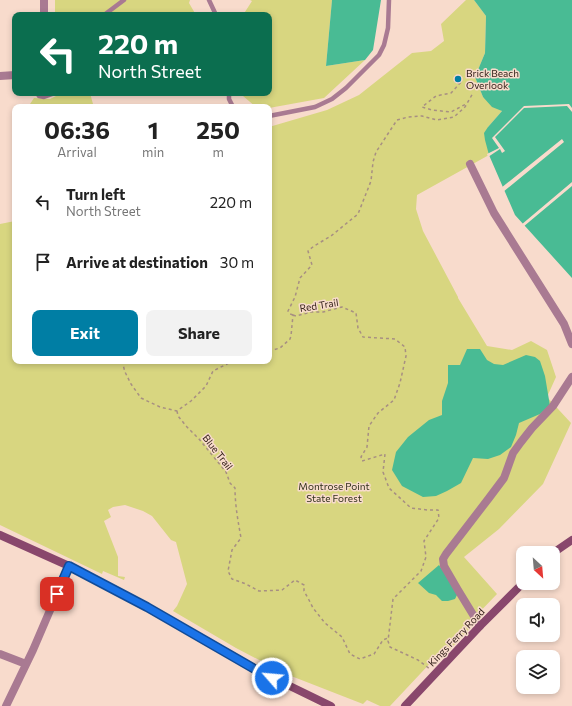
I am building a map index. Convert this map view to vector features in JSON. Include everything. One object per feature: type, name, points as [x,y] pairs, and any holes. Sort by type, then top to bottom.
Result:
[{"type":"street","points":[[44,0],[44,12]]},
{"type":"street","points":[[0,76],[12,75]]},
{"type":"street","points":[[470,164],[494,213],[564,324],[572,344]]},
{"type":"street","points":[[480,626],[444,566],[443,559],[504,478],[514,453],[521,442],[553,406],[572,377]]},
{"type":"street","points":[[0,535],[69,566],[147,607],[258,671],[331,706]]},
{"type":"street","points":[[560,549],[572,540]]},
{"type":"street","points":[[6,706],[69,566]]},
{"type":"street","name":"Kings Ferry Road","points":[[405,706],[516,590]]},
{"type":"street","points":[[0,654],[26,664]]},
{"type":"lane","points":[[109,12],[124,0]]},
{"type":"lane","points":[[209,0],[215,12]]},
{"type":"lane","points":[[272,115],[315,107],[332,99],[346,88],[379,55],[384,46],[388,28],[389,0]]},
{"type":"path","points":[[457,82],[459,84],[461,82],[451,93],[436,96],[422,106],[432,110],[451,112],[466,104]]},
{"type":"path","points":[[293,315],[288,311],[295,297],[300,278],[312,265],[308,251],[331,236],[358,214],[371,181],[373,162],[376,152],[397,120],[408,117],[422,116],[437,120],[454,117],[466,104],[473,93]]},
{"type":"path","name":"Red Trail","points":[[272,350],[280,348],[290,339],[293,315],[296,316],[311,312],[323,312],[342,306],[356,313],[358,328],[363,337],[395,339],[405,347],[406,356],[400,383],[394,400],[378,413],[369,426],[367,447],[361,457],[362,461],[385,454],[383,472],[389,488],[411,508],[438,510],[439,518],[424,541],[426,557],[421,571],[392,599],[388,638]]},
{"type":"path","points":[[123,364],[128,378],[141,398],[160,407],[176,411],[191,401],[206,386],[213,371],[227,364]]},
{"type":"path","name":"Blue Trail","points":[[176,411],[187,428],[199,439],[226,472],[230,483],[235,488],[241,538],[232,550],[228,571],[232,579],[259,591],[282,590],[295,580],[300,582],[304,585],[304,591],[324,623],[342,637],[350,654],[360,658],[374,654],[383,640],[388,638]]},
{"type":"path","points":[[388,638],[390,647],[418,660],[435,674]]},
{"type":"green space","points":[[55,0],[190,0],[189,3],[194,12],[55,12]]},
{"type":"green space","points":[[250,0],[332,0],[326,66],[365,60],[324,98],[272,107],[272,104],[252,104],[243,96],[272,96],[272,12],[245,12],[252,1]]},
{"type":"green space","name":"Montrose Point State Forest","points":[[466,0],[474,0],[486,16],[485,53],[475,77],[483,97],[502,111],[488,127],[489,155],[417,195],[416,209],[423,231],[458,298],[487,346],[512,350],[531,341],[547,350],[556,377],[547,397],[571,423],[543,484],[499,529],[464,557],[497,594],[471,621],[473,625],[440,660],[436,657],[390,706],[380,706],[367,700],[363,704],[286,674],[236,648],[173,611],[177,606],[187,584],[176,542],[171,540],[152,516],[143,511],[125,505],[113,507],[108,510],[111,517],[104,521],[118,557],[118,576],[125,577],[124,580],[103,571],[102,574],[0,525],[0,224],[12,222],[12,364],[272,364],[272,126],[327,110],[359,95],[412,53],[431,51],[444,41],[441,24]]},
{"type":"green space","points":[[56,96],[91,96],[93,104],[30,104],[34,98],[50,99]]},
{"type":"shaded area","points":[[332,0],[381,0],[373,50],[365,60],[326,66]]},
{"type":"shaded area","points":[[474,0],[572,0],[572,278],[515,215],[489,155],[484,133],[502,111],[492,107],[483,97],[475,77],[485,53],[486,16]]},
{"type":"shaded area","points":[[467,349],[480,349],[487,360],[494,364],[503,365],[526,355],[535,357],[540,361],[545,376],[550,406],[540,414],[519,423],[511,447],[500,455],[488,459],[473,458],[461,483],[436,496],[423,497],[402,486],[392,470],[396,452],[408,437],[429,420],[442,415],[442,401],[448,383],[448,365],[460,365]]},
{"type":"shaded area","points":[[439,565],[458,593],[455,599],[442,601],[436,595],[429,593],[418,583]]},
{"type":"pier","points":[[569,104],[572,108],[572,112],[567,106],[524,108],[495,137],[505,151],[502,153],[500,149],[488,157],[487,154],[499,148],[492,138],[524,106]]},
{"type":"pier","points":[[562,139],[564,142],[503,192],[501,188]]},
{"type":"pier","points":[[572,182],[572,186],[523,227],[521,225]]},
{"type":"place","name":"Brick Beach Overlook","points":[[458,79]]},
{"type":"route","points":[[57,594],[69,566],[147,607],[272,678]]}]
